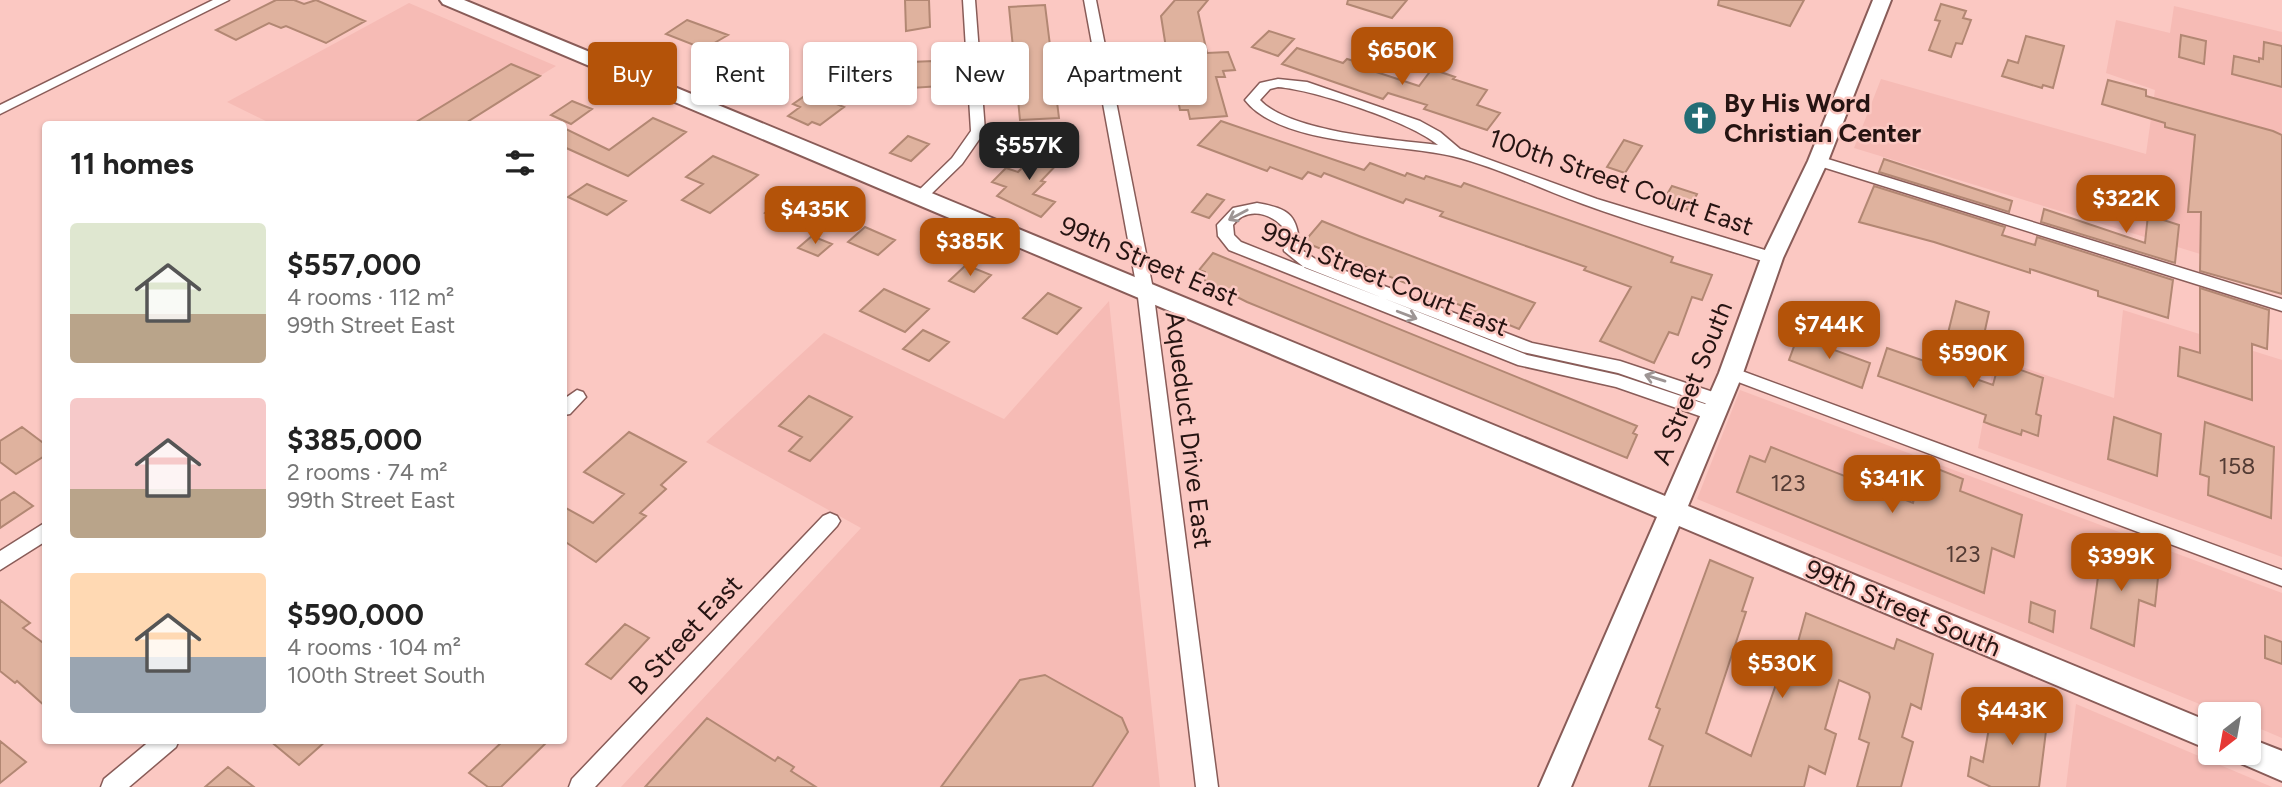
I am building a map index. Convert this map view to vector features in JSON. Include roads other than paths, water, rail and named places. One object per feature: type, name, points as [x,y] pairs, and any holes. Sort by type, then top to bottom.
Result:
[{"type":"street","points":[[0,110],[222,0]]},
{"type":"street","name":"99th Street East","points":[[449,0],[1145,289],[1672,512]]},
{"type":"street","points":[[921,196],[957,161],[978,131],[980,120],[969,0]]},
{"type":"street","name":"Aqueduct Drive East","points":[[1090,0],[1145,289],[1207,787]]},
{"type":"street","name":"A Street South","points":[[1555,787],[1731,373],[1772,258],[1818,161],[1882,0]]},
{"type":"street","name":"100th Street Court East","points":[[1455,152],[1435,135],[1415,124],[1301,85],[1278,83],[1265,86],[1252,100],[1260,111],[1338,135],[1455,152],[1592,202],[1772,258]]},
{"type":"street","points":[[1818,161],[2282,305]]},
{"type":"street","name":"99th Street Court East","points":[[1246,209],[1272,211],[1290,225],[1292,251],[1311,264],[1528,348],[1620,368],[1716,407],[1512,356],[1235,246],[1226,236],[1225,225],[1232,215],[1246,209]]},
{"type":"street","points":[[1731,373],[2282,578]]},
{"type":"street","name":"99th Street South","points":[[1672,512],[2198,731]]},
{"type":"street","name":"B Street East","points":[[580,787],[830,521]]},
{"type":"street","points":[[0,562],[42,533]]},
{"type":"street","points":[[112,787],[163,744]]},
{"type":"street","points":[[2261,757],[2282,766]]},
{"type":"place","name":"By His Word Christian Center","points":[[1700,118]]}]
